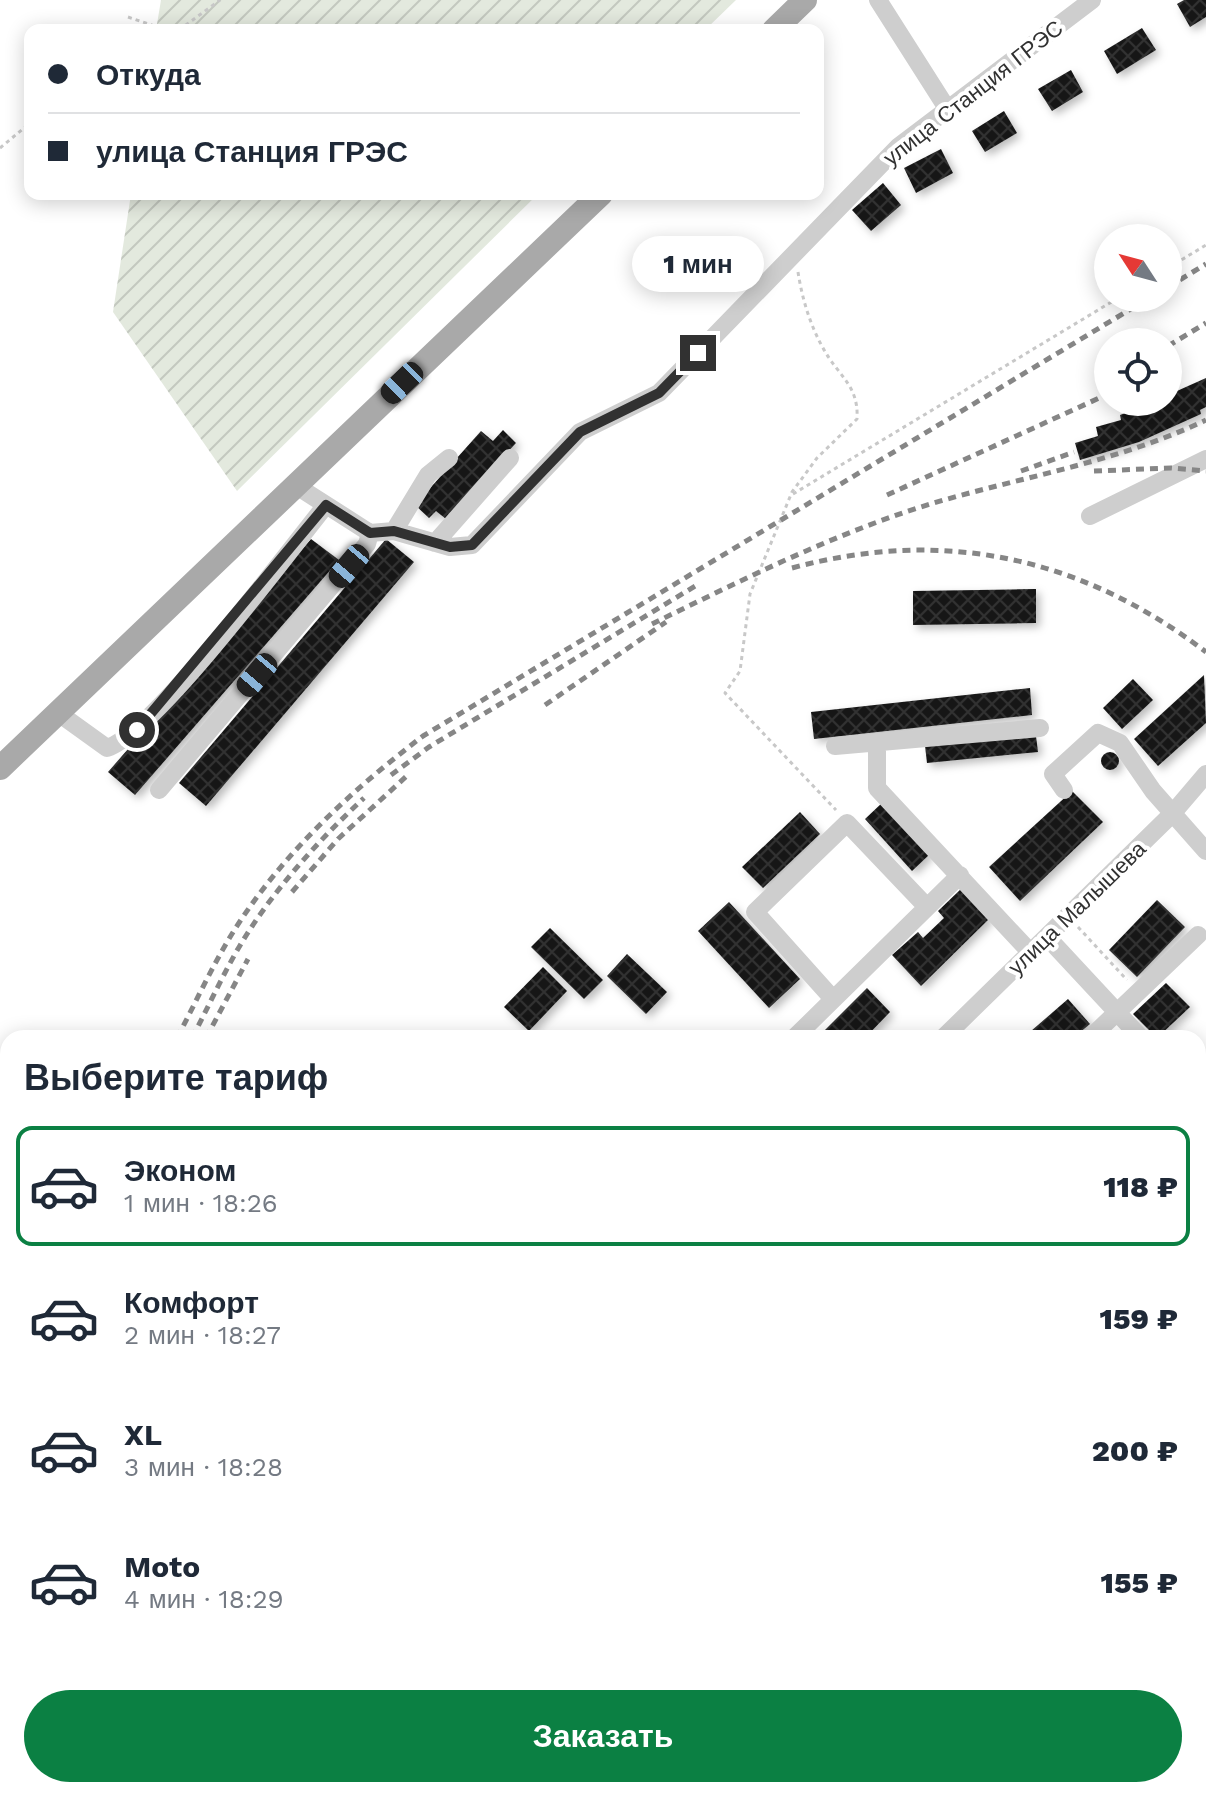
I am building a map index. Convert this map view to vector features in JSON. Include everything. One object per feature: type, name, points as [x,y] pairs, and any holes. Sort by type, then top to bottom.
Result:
[{"type":"main road","points":[[780,24],[805,0]]},
{"type":"main road","points":[[0,768],[595,200]]},
{"type":"street","points":[[878,0],[948,110]]},
{"type":"street","name":"улица Станция ГРЭС","points":[[435,543],[450,547],[472,545],[580,432],[659,393],[898,147],[1092,0]]},
{"type":"street","points":[[394,531],[428,475],[449,458]]},
{"type":"street","points":[[295,485],[370,533],[394,531],[435,543],[510,458]]},
{"type":"street","points":[[1090,516],[1206,459]]},
{"type":"street","points":[[57,712],[107,748],[121,743],[175,688],[326,505]]},
{"type":"street","points":[[159,790],[367,544],[370,533]]},
{"type":"street","points":[[835,746],[877,745],[1040,728]]},
{"type":"street","points":[[1064,790],[1053,774],[1098,733],[1120,743],[1172,814],[1206,851]]},
{"type":"street","points":[[877,745],[877,788],[1031,953]]},
{"type":"street","name":"улица Малышева","points":[[951,1030],[1172,814],[1206,774]]},
{"type":"street","points":[[833,999],[755,912],[847,823],[926,906]]},
{"type":"street","points":[[802,1030],[960,875]]},
{"type":"street","points":[[1099,1030],[1198,935]]},
{"type":"street","points":[[1047,937],[1124,1008],[1136,1030]]},
{"type":"path","points":[[187,24],[220,0]]},
{"type":"path","points":[[128,17],[148,24]]},
{"type":"path","points":[[0,148],[24,128]]},
{"type":"path","points":[[1182,260],[1206,245]]},
{"type":"path","points":[[796,252],[802,298],[818,336],[858,399],[857,419],[817,458],[791,495],[750,594],[740,671],[725,693],[847,823]]},
{"type":"path","points":[[791,495],[1095,312]]},
{"type":"path","points":[[1068,917],[1126,979],[1124,1008]]},
{"type":"shaded area","points":[[161,0],[736,0],[711,24],[157,24]]},
{"type":"shaded area","points":[[130,200],[532,200],[237,491],[113,312]]},
{"type":"building","points":[[1184,0],[1206,0],[1206,17],[1190,27],[1177,4]]},
{"type":"building","points":[[1142,28],[1156,50],[1117,74],[1104,51]]},
{"type":"building","points":[[1071,70],[1083,92],[1052,111],[1038,89]]},
{"type":"building","points":[[1004,111],[1017,133],[985,152],[972,131]]},
{"type":"building","points":[[941,149],[953,173],[916,193],[904,168]]},
{"type":"building","points":[[883,183],[901,205],[871,231],[852,210]]},
{"type":"building","points":[[1206,378],[1206,407],[1200,410],[1201,414],[1139,442],[1080,460],[1075,443],[1098,436],[1096,427],[1121,420],[1120,416],[1182,416],[1182,389]]},
{"type":"building","points":[[503,430],[516,443],[446,519],[436,511],[429,518],[415,505],[481,431],[493,441]]},
{"type":"building","points":[[311,539],[339,560],[135,795],[108,772]]},
{"type":"building","points":[[386,539],[414,562],[206,806],[179,783]]},
{"type":"building","points":[[1036,589],[1036,623],[913,625],[913,591]]},
{"type":"building","points":[[1204,675],[1206,723],[1158,766],[1134,739]]},
{"type":"building","points":[[1133,679],[1153,700],[1122,729],[1103,708]]},
{"type":"building","points":[[1030,688],[1032,715],[814,739],[811,712]]},
{"type":"building","points":[[1036,736],[1038,752],[927,763],[925,746]]},
{"type":"building","points":[[1106,752],[1114,752],[1119,761],[1117,768],[1106,770],[1101,765],[1101,757]]},
{"type":"building","points":[[1072,791],[1103,822],[1020,901],[989,867]]},
{"type":"building","points":[[883,802],[930,854],[912,871],[865,819]]},
{"type":"building","points":[[800,812],[820,834],[763,888],[742,867]]},
{"type":"building","points":[[962,888],[990,918],[921,986],[892,955],[918,932],[923,938],[944,918],[938,911]]},
{"type":"building","points":[[1157,900],[1185,927],[1137,977],[1109,950]]},
{"type":"building","points":[[729,902],[800,979],[769,1008],[698,931]]},
{"type":"building","points":[[550,928],[603,980],[584,999],[531,947]]},
{"type":"building","points":[[627,954],[667,992],[646,1014],[607,976]]},
{"type":"building","points":[[543,967],[567,991],[530,1030],[504,1007]]},
{"type":"building","points":[[1166,983],[1190,1007],[1166,1030],[1149,1030],[1133,1014]]},
{"type":"building","points":[[867,988],[890,1012],[873,1030],[825,1030]]},
{"type":"building","points":[[1068,999],[1090,1024],[1083,1030],[1032,1030]]},
{"type":"railway","points":[[1182,279],[1206,264]]},
{"type":"railway","points":[[181,1030],[227,942],[275,874],[320,824],[423,736],[1126,312]]},
{"type":"railway","points":[[1182,338],[1206,323]]},
{"type":"railway","points":[[887,495],[1094,400]]},
{"type":"railway","points":[[652,624],[795,556],[869,525],[944,500],[1142,446],[1206,420]]},
{"type":"railway","points":[[1021,471],[1074,452]]},
{"type":"railway","points":[[1094,471],[1171,468],[1206,471]]},
{"type":"railway","points":[[792,568],[848,556],[903,550],[957,552],[1009,559],[1060,573],[1110,593],[1159,619],[1206,652]]},
{"type":"railway","points":[[391,775],[429,747],[697,585]]},
{"type":"railway","points":[[545,705],[666,622]]},
{"type":"railway","points":[[292,892],[338,839],[410,773]]},
{"type":"railway","points":[[196,1030],[232,959],[259,915],[301,863],[364,798]]},
{"type":"railway","points":[[210,1030],[248,959]]},
{"type":"route","points":[[137,730],[326,505],[370,533],[394,531],[450,547],[472,545],[580,432],[659,393],[698,353]]}]
